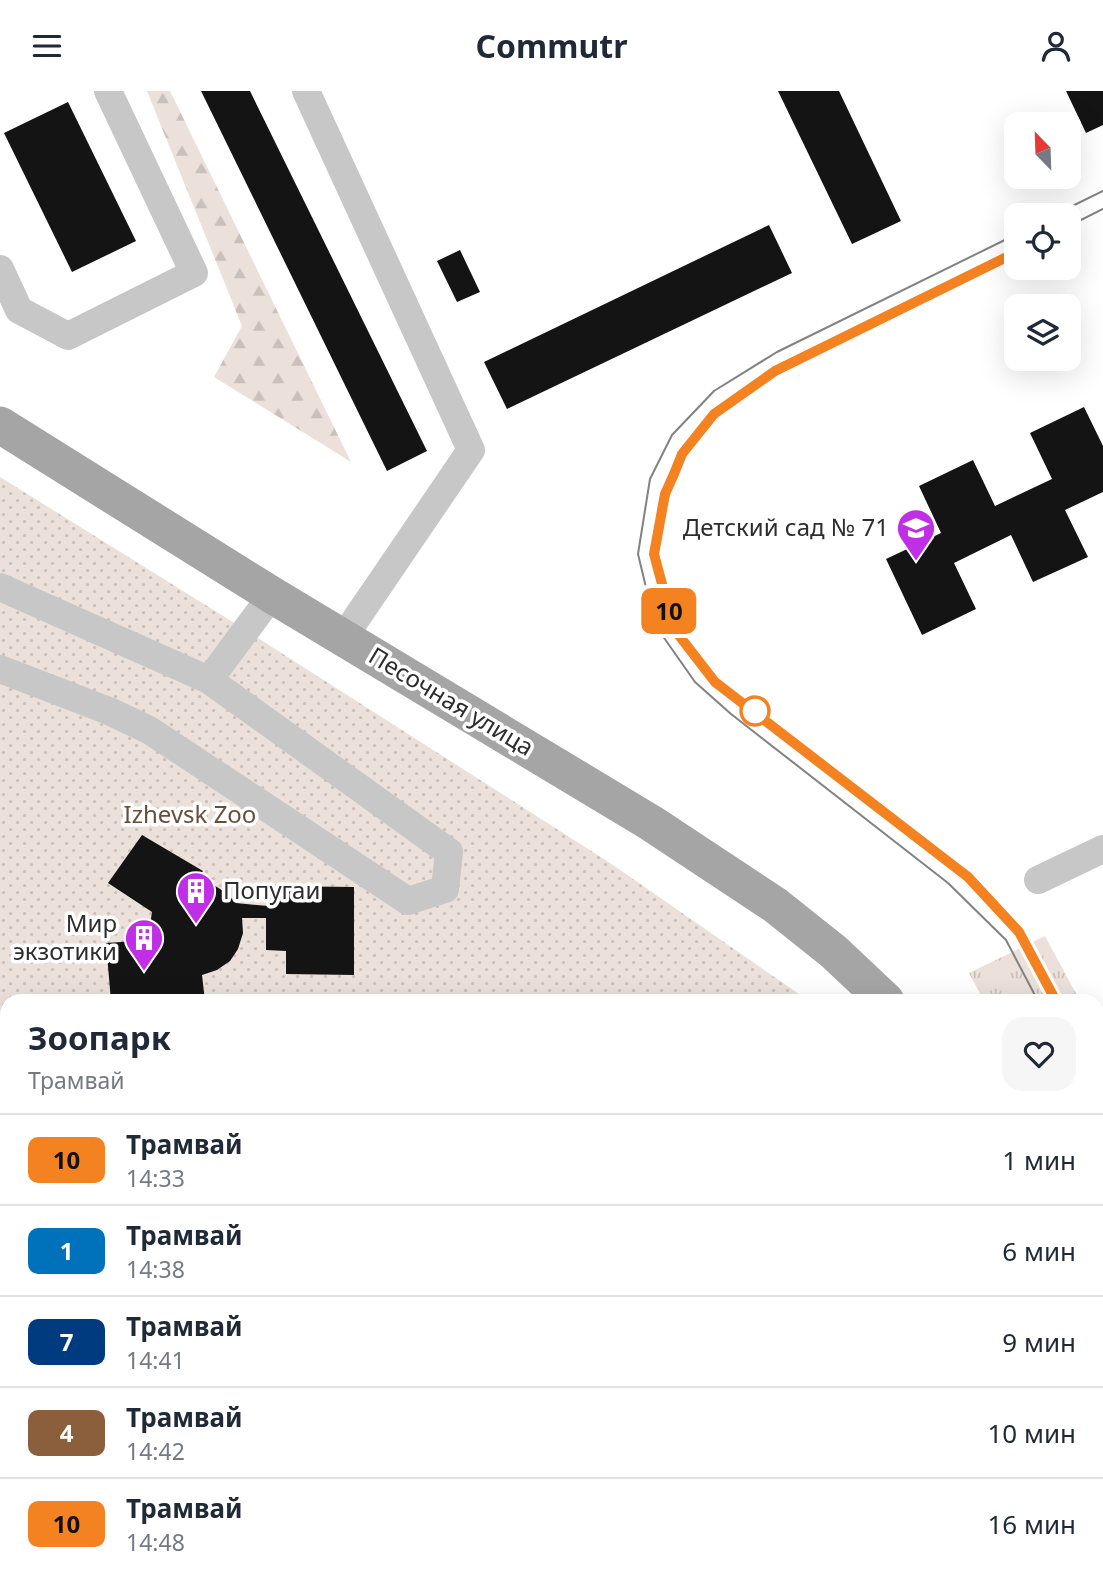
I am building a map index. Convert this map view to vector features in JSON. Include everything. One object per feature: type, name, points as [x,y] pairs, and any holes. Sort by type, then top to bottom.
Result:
[{"type":"main road","name":"Песочная улица","points":[[0,425],[343,638],[651,823],[775,905],[834,952],[879,994]]},
{"type":"street","points":[[0,269],[19,310],[68,336],[194,274],[108,91]]},
{"type":"street","points":[[306,91],[471,450],[343,638]]},
{"type":"street","points":[[0,587],[209,680],[449,852],[445,889],[408,901],[149,730],[109,711],[0,669]]},
{"type":"street","points":[[209,680],[272,594]]},
{"type":"street","points":[[1038,880],[1103,849]]},
{"type":"green space","points":[[147,91],[170,91],[351,462],[214,377],[242,326]]},
{"type":"green space","name":"Izhevsk Zoo","points":[[0,477],[610,863],[799,994],[0,994]]},
{"type":"green space","points":[[1045,936],[1076,994],[980,994],[969,973]]},
{"type":"building","points":[[201,91],[250,91],[427,451],[387,471]]},
{"type":"building","points":[[778,91],[839,91],[901,221],[852,244]]},
{"type":"building","points":[[1066,91],[1103,91],[1103,125],[1086,133],[1082,125],[1082,112],[1076,112]]},
{"type":"building","points":[[68,102],[136,241],[72,272],[4,133]]},
{"type":"building","points":[[769,225],[792,273],[507,409],[484,362]]},
{"type":"building","points":[[460,250],[480,292],[457,302],[437,261]]},
{"type":"building","points":[[1084,407],[1103,446],[1103,492],[1065,510],[1088,557],[1033,582],[1011,535],[954,563],[976,609],[922,635],[886,559],[941,533],[919,486],[973,460],[995,506],[1052,479],[1030,433]]},
{"type":"building","points":[[142,835],[203,871],[196,881],[212,884],[236,903],[268,906],[269,886],[354,887],[354,975],[286,974],[286,951],[266,950],[266,918],[242,918],[243,933],[238,949],[230,961],[217,970],[202,975],[204,994],[110,994],[106,943],[151,940],[149,932],[152,912],[108,883]]},
{"type":"tram line","points":[[1078,203],[1103,191]]},
{"type":"tram line","points":[[1081,220],[1103,209]]},
{"type":"tram line","points":[[1004,240],[777,352],[714,391],[672,435],[650,479],[638,554],[655,625],[695,682],[731,714],[948,883],[1006,940],[1034,994]]},
{"type":"tram line","points":[[1004,258],[775,371],[714,414],[682,454],[665,494],[654,554],[674,629],[715,682],[968,877],[1019,932],[1052,994]]},
{"type":"tram line","name":"10","points":[[1004,258],[775,371],[714,414],[682,454],[665,494],[654,554],[674,629],[715,682],[968,877],[1019,932],[1052,994]]},
{"type":"place","name":"Детский сад № 71","points":[[916,562]]},
{"type":"place","name":"Попугаи","points":[[196,925]]},
{"type":"place","name":"Мир экзотики","points":[[144,972]]}]
